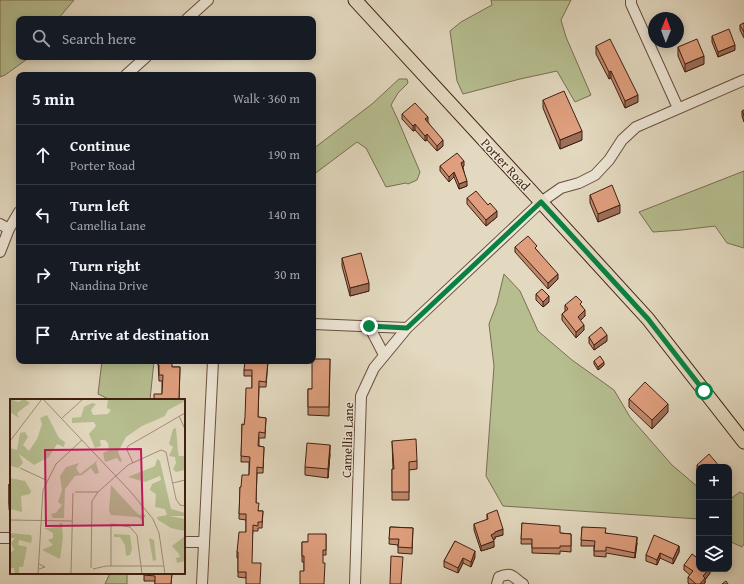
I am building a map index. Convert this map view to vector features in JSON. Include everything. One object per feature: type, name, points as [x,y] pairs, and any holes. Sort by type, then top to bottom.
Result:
[{"type":"main road","name":"Porter Road","points":[[355,0],[648,319],[744,442]]},
{"type":"street","points":[[190,16],[208,0]]},
{"type":"street","points":[[631,0],[631,4],[678,108]]},
{"type":"street","points":[[129,72],[143,60]]},
{"type":"street","name":"Camellia Lane","points":[[355,584],[361,396],[374,368],[384,355],[407,328],[541,202],[562,188],[579,183],[595,175],[609,160],[622,140],[636,127],[744,80]]},
{"type":"street","points":[[0,252],[5,226],[16,215]]},
{"type":"street","points":[[316,324],[407,328]]},
{"type":"street","points":[[369,326],[384,355]]},
{"type":"street","points":[[202,584],[213,364]]},
{"type":"street","points":[[185,542],[204,542]]},
{"type":"street","points":[[497,584],[499,577],[506,574],[515,576],[523,584]]},
{"type":"green space","points":[[0,0],[74,0],[61,16],[16,16],[16,60],[26,60],[0,77]]},
{"type":"green space","points":[[491,0],[571,0],[561,20],[566,37],[591,95],[575,102],[557,71],[463,94],[457,81],[450,31],[461,22],[492,5]]},
{"type":"green space","points":[[399,79],[407,79],[408,83],[398,93],[391,105],[420,172],[417,180],[408,184],[406,183],[386,187],[366,148],[357,142],[316,173],[316,147],[372,104]]},
{"type":"green space","points":[[744,171],[744,248],[727,243],[715,226],[653,232],[639,212]]},
{"type":"green space","points":[[504,274],[520,291],[538,331],[572,360],[614,390],[630,417],[672,465],[696,485],[696,519],[503,506],[486,476],[494,366],[489,324],[497,303]]},
{"type":"green space","points":[[102,364],[154,364],[150,399],[109,399],[98,394]]},
{"type":"green space","points":[[740,492],[744,494],[744,544],[742,547],[732,542],[732,498]]},
{"type":"green space","points":[[110,574],[127,574],[127,584],[105,584]]},
{"type":"building","points":[[744,23],[744,32],[740,25]]},
{"type":"building","points":[[729,29],[735,45],[718,52],[712,36]]},
{"type":"building","points":[[610,39],[638,95],[625,101],[611,71],[609,72],[596,46]]},
{"type":"building","points":[[697,39],[704,56],[685,64],[678,48],[684,48],[684,44]]},
{"type":"building","points":[[564,91],[582,131],[560,140],[543,100]]},
{"type":"building","points":[[415,103],[428,117],[425,119],[443,140],[437,146],[427,134],[425,136],[415,124],[413,126],[402,114]]},
{"type":"building","points":[[457,153],[464,161],[461,163],[467,181],[459,184],[454,172],[449,177],[440,166]]},
{"type":"building","points":[[612,185],[620,205],[598,214],[590,195]]},
{"type":"building","points":[[476,191],[488,205],[490,203],[497,211],[486,220],[467,198]]},
{"type":"building","points":[[528,236],[537,246],[535,248],[558,274],[548,283],[515,247]]},
{"type":"building","points":[[361,253],[369,283],[350,288],[342,258]]},
{"type":"building","points":[[542,289],[549,296],[543,302],[536,294]]},
{"type":"building","points":[[576,296],[582,302],[580,304],[585,310],[578,317],[584,325],[576,332],[562,314],[568,309],[565,305]]},
{"type":"building","points":[[601,327],[607,335],[594,345],[589,337]]},
{"type":"building","points":[[600,356],[604,362],[598,367],[594,361]]},
{"type":"building","points":[[316,359],[330,359],[329,407],[308,407],[308,389],[312,389],[312,364],[316,364]]},
{"type":"building","points":[[172,364],[172,367],[180,367],[179,399],[154,399],[154,394],[162,394],[163,375],[159,375],[158,365]]},
{"type":"building","points":[[245,364],[268,364],[266,382],[259,381],[258,417],[266,418],[265,433],[259,432],[258,446],[264,447],[263,468],[257,467],[256,503],[259,503],[258,511],[263,511],[262,522],[258,522],[258,526],[253,525],[252,563],[261,563],[260,584],[246,584],[246,572],[238,572],[237,552],[239,532],[246,532],[246,514],[239,514],[240,487],[242,475],[249,475],[250,457],[241,456],[242,424],[244,425],[246,388],[252,388],[252,370],[244,370]]},
{"type":"building","points":[[645,382],[668,404],[652,420],[629,399]]},
{"type":"building","points":[[416,439],[417,461],[409,462],[409,492],[392,492],[392,469],[394,469],[392,441]]},
{"type":"building","points":[[307,443],[330,445],[328,469],[305,467]]},
{"type":"building","points":[[709,454],[717,464],[698,464]]},
{"type":"building","points":[[9,484],[10,484],[10,510]]},
{"type":"building","points":[[497,510],[503,529],[491,535],[494,541],[481,546],[474,524],[488,519],[487,514]]},
{"type":"building","points":[[522,523],[560,526],[560,533],[571,534],[571,546],[560,546],[560,548],[532,548],[532,539],[521,539]]},
{"type":"building","points":[[390,527],[413,528],[412,548],[398,547],[399,539],[389,539]]},
{"type":"building","points":[[582,527],[606,528],[605,533],[637,537],[635,553],[606,547],[606,551],[594,551],[595,541],[581,540]]},
{"type":"building","points":[[308,534],[326,534],[326,550],[323,550],[323,563],[325,563],[324,584],[300,584],[300,571],[304,571],[302,542],[308,542]]},
{"type":"building","points":[[654,535],[679,546],[673,559],[660,553],[657,560],[646,555]]},
{"type":"building","points":[[455,541],[475,551],[471,562],[463,558],[458,568],[444,561]]},
{"type":"building","points":[[692,554],[696,557],[696,572],[706,572],[703,576],[705,578],[700,584],[696,584],[688,577],[693,571],[684,565]]},
{"type":"building","points":[[391,556],[403,557],[401,584],[390,584]]},
{"type":"building","points":[[172,574],[171,584],[155,584],[155,576],[144,575]]},
{"type":"route","points":[[369,326],[407,328],[541,202],[648,319],[704,391]]}]
